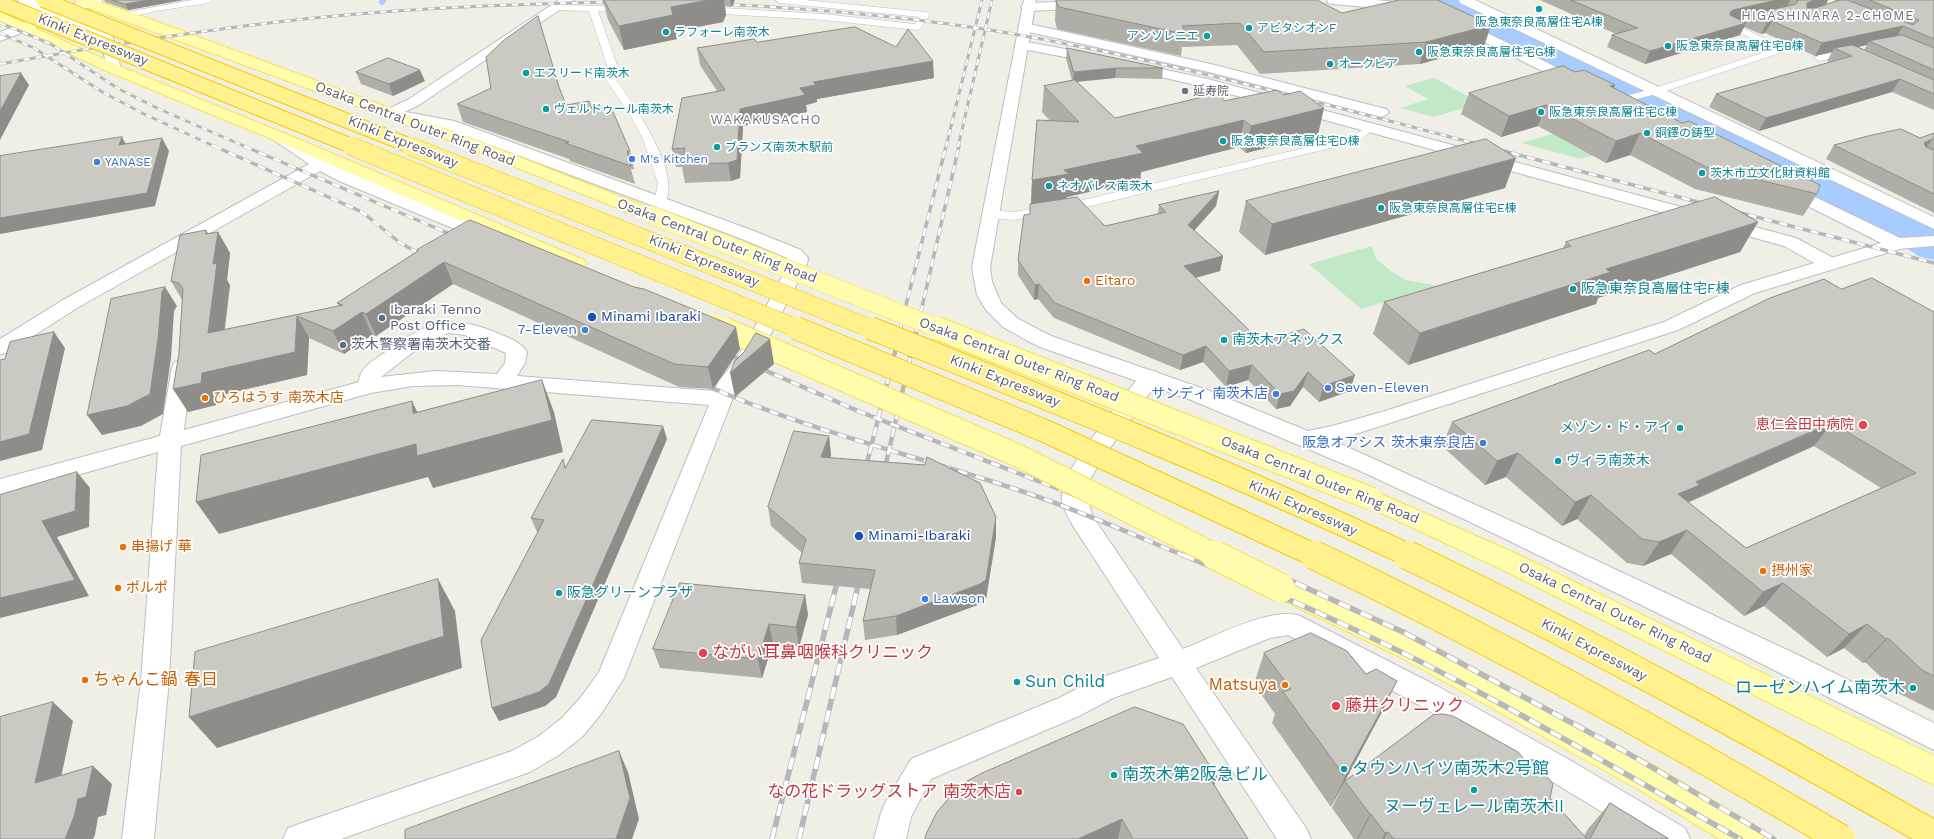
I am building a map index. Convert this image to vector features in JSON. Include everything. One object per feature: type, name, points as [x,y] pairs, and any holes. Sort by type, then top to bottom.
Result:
[{"type":"highway","name":"Kinki Expressway","points":[[43,0],[1062,404],[1206,465],[1371,538],[1517,609],[1780,747],[1934,835]]},
{"type":"highway","name":"Kinki Expressway","points":[[0,3],[360,148],[1040,429],[1181,492],[1345,570],[1535,667],[1757,788],[1841,839]]},
{"type":"main road","name":"Osaka Central Outer Ring Road","points":[[89,1],[389,114]]},
{"type":"main road","points":[[0,16],[114,70],[280,137],[585,271]]},
{"type":"main road","name":"Osaka Central Outer Ring Road","points":[[656,209],[1372,499],[1510,562],[1934,771]]},
{"type":"main road","points":[[694,319],[1019,456],[1281,588],[1424,657],[1647,778],[1748,839]]},
{"type":"street","points":[[24,0],[106,34],[114,70]]},
{"type":"street","points":[[389,114],[414,102],[568,0]]},
{"type":"street","points":[[1333,0],[1427,8]]},
{"type":"street","points":[[1411,0],[1597,93],[1620,100],[1635,112]]},
{"type":"street","points":[[1465,0],[1934,224]]},
{"type":"street","points":[[0,37],[26,28],[89,1]]},
{"type":"street","points":[[1098,5],[1029,4],[981,267],[982,283],[988,299],[999,314],[1023,331],[1047,342],[1198,395],[1306,439],[1532,541],[1873,704],[1934,737]]},
{"type":"street","points":[[1025,27],[1099,42],[1381,112]]},
{"type":"street","points":[[1022,45],[1203,82],[1790,242],[1830,264]]},
{"type":"street","points":[[1203,82],[1215,70]]},
{"type":"street","points":[[299,839],[520,762],[554,744],[570,731],[593,705],[610,678],[728,382],[740,371],[753,349],[798,264],[799,258],[794,254],[755,238],[656,209],[448,124],[389,114]]},
{"type":"street","points":[[280,137],[320,164],[345,176],[585,271]]},
{"type":"street","points":[[0,348],[70,304],[320,164]]},
{"type":"street","points":[[1775,182],[1903,244]]},
{"type":"street","points":[[1306,439],[1333,434],[1393,416],[1671,326],[1748,289],[1903,244],[1934,241]]},
{"type":"street","points":[[694,319],[753,349]]},
{"type":"street","points":[[370,386],[370,375],[374,370],[420,338],[440,329],[456,327],[472,330],[513,348],[517,352],[515,363],[503,381]]},
{"type":"street","points":[[138,839],[155,680],[170,442],[184,350]]},
{"type":"street","points":[[0,488],[370,386],[397,380],[436,377],[722,399]]},
{"type":"street","points":[[1150,378],[1087,465],[1074,489],[1074,501],[1084,523],[1294,839]]},
{"type":"street","points":[[890,839],[896,813],[921,769],[1069,707],[1104,689],[1177,664],[1268,627],[1291,624],[1427,695],[1558,769],[1674,839]]},
{"type":"lane","points":[[125,15],[156,8],[210,0]]},
{"type":"lane","points":[[699,10],[824,17],[917,27],[926,15],[778,0]]},
{"type":"lane","points":[[555,8],[631,8]]},
{"type":"lane","points":[[593,9],[612,65],[607,74],[634,113],[648,138],[664,183],[656,209]]},
{"type":"lane","points":[[1620,100],[1654,91],[1783,49],[1730,26],[1744,23]]},
{"type":"lane","points":[[1819,58],[1848,53],[1862,55]]},
{"type":"lane","points":[[991,214],[1013,216],[1070,208],[1355,139],[1370,128]]},
{"type":"green space","points":[[1434,78],[1481,103],[1434,117],[1400,108],[1428,99],[1405,86]]},
{"type":"green space","points":[[1624,113],[1666,134],[1581,159],[1521,143]]},
{"type":"green space","points":[[1372,246],[1376,259],[1391,271],[1406,280],[1439,286],[1361,309],[1309,264]]},
{"type":"building","points":[[112,0],[149,0],[125,4]]},
{"type":"building","points":[[604,0],[709,0],[671,7],[673,15],[619,26]]},
{"type":"building","points":[[1056,0],[1317,0],[1342,13],[1399,0],[1438,0],[1491,25],[1426,42],[1264,52],[1240,23],[1182,26],[1185,31],[1182,31],[1184,34],[1059,7]]},
{"type":"building","points":[[1571,0],[1777,0],[1733,10],[1730,13],[1730,15],[1746,23],[1650,51],[1612,35],[1637,28]]},
{"type":"building","points":[[1797,0],[1815,0],[1807,3],[1807,8],[1815,8],[1840,0],[1847,0],[1913,25],[1919,20],[1869,0],[1934,0],[1934,39],[1903,26],[1822,43],[1772,21],[1767,22],[1750,15],[1796,4],[1798,1]]},
{"type":"building","points":[[538,16],[559,87],[566,105],[589,101],[592,109],[610,105],[630,151],[627,151],[631,166],[565,143],[569,142],[457,104],[491,89],[486,57],[504,40]]},
{"type":"building","points":[[855,27],[896,47],[908,29],[933,61],[813,82],[816,85],[800,88],[805,95],[740,109],[737,160],[728,163],[681,164],[685,148],[672,149],[682,98],[725,90],[697,48],[754,39],[757,42]]},
{"type":"building","points":[[1902,35],[1934,48],[1934,70],[1869,41]]},
{"type":"building","points":[[1853,45],[1934,80],[1934,94],[1900,79],[1766,118],[1716,94],[1852,56],[1834,48]]},
{"type":"building","points":[[1067,48],[1163,68],[1116,68],[1074,72]]},
{"type":"building","points":[[388,58],[420,70],[389,84],[356,72]]},
{"type":"building","points":[[1563,66],[1575,72],[1584,70],[1615,85],[1610,86],[1682,123],[1689,121],[1820,185],[1817,194],[1706,167],[1640,133],[1616,141],[1546,105],[1509,116],[1469,93]]},
{"type":"building","points":[[21,73],[0,111],[0,76]]},
{"type":"building","points":[[1075,80],[1115,118],[1219,93],[1224,101],[1277,90],[1284,95],[1300,91],[1324,108],[1251,126],[1244,120],[1136,146],[1143,153],[1064,170],[1069,174],[1032,180],[1037,120],[1079,122],[1044,86]]},
{"type":"building","points":[[1901,129],[1920,138],[1934,133],[1934,140],[1932,139],[1924,143],[1926,147],[1934,150],[1934,194],[1834,145]]},
{"type":"building","points":[[122,137],[119,145],[162,138],[147,193],[0,218],[0,156]]},
{"type":"building","points":[[1486,139],[1516,158],[1272,224],[1246,201]]},
{"type":"building","points":[[1219,191],[1188,225],[1223,256],[1184,266],[1261,342],[1304,329],[1355,375],[1323,386],[1308,372],[1294,391],[1280,394],[1252,365],[1229,371],[1206,346],[1183,355],[1055,303],[1039,284],[1035,285],[1018,260],[1024,215],[1030,214],[1030,204],[1077,197],[1105,226],[1166,212],[1159,205]]},
{"type":"building","points":[[1715,197],[1758,222],[1606,269],[1611,272],[1420,333],[1384,302],[1571,246],[1566,242]]},
{"type":"building","points":[[470,220],[736,327],[708,367],[674,364],[444,262],[366,314],[362,312],[333,331],[297,316],[295,352],[202,373],[201,383],[173,389],[179,353],[183,289],[179,283],[171,281],[180,235],[206,230],[206,234],[218,232],[213,264],[217,263],[208,333],[343,305],[337,303],[418,251],[417,250]]},
{"type":"building","points":[[1872,278],[1934,312],[1934,676],[1922,670],[1888,638],[1886,639],[1867,624],[1849,634],[1783,583],[1763,592],[1687,530],[1659,542],[1642,539],[1591,495],[1575,502],[1518,453],[1497,461],[1452,422],[1649,350],[1655,354],[1770,298],[1824,279],[1841,289]],"holes":[[[1832,423],[1916,473],[1746,548],[1678,494],[1700,485],[1696,482]]]},
{"type":"building","points":[[165,287],[162,292],[158,339],[150,394],[127,406],[87,415],[111,299]]},
{"type":"building","points":[[54,332],[29,434],[0,442],[0,360],[5,359],[10,342]]},
{"type":"building","points":[[756,333],[770,339],[730,373],[735,361],[744,352]]},
{"type":"building","points":[[542,380],[552,420],[417,456],[416,444],[196,502],[201,455],[412,401],[413,413]]},
{"type":"building","name":"阪急グリーンプラザ","points":[[592,420],[663,426],[549,684],[539,692],[492,708],[481,640],[544,520],[531,518],[563,459],[565,468]]},
{"type":"building","points":[[794,431],[829,436],[821,457],[925,465],[927,457],[980,483],[996,517],[986,580],[980,584],[896,616],[863,621],[875,570],[799,563],[806,539],[768,507]]},
{"type":"building","points":[[77,472],[75,511],[42,521],[75,580],[0,598],[0,495]]},
{"type":"building","points":[[438,579],[444,636],[189,717],[195,652]]},
{"type":"building","points":[[680,583],[805,595],[796,627],[769,624],[758,659],[653,649]]},
{"type":"building","points":[[1311,633],[1347,651],[1366,674],[1376,669],[1397,681],[1345,777],[1283,692],[1291,689],[1264,653]]},
{"type":"building","points":[[53,702],[35,783],[93,766],[86,797],[78,799],[74,817],[65,839],[0,839],[0,717]]},
{"type":"building","name":"南茨木第2阪急ビル","points":[[1135,707],[1183,724],[1217,777],[1211,780],[1248,839],[1133,839],[1122,819],[1078,839],[925,839],[937,812],[960,785],[980,774]]},
{"type":"building","points":[[1443,714],[1453,716],[1518,752],[1524,759],[1534,760],[1553,784],[1550,798],[1587,839],[1394,839],[1388,832],[1385,833],[1345,781],[1433,715]]},
{"type":"building","points":[[619,751],[630,798],[616,839],[405,839],[405,830]]},
{"type":"building","points":[[1610,803],[1669,839],[1590,839]]},
{"type":"waterway","points":[[1440,0],[1891,218],[1934,247]]},
{"type":"railway","points":[[975,27],[982,0]]},
{"type":"railway","points":[[985,29],[992,0]]},
{"type":"railway","points":[[64,53],[228,28],[304,19],[459,7],[614,2]]},
{"type":"railway","points":[[722,4],[866,14],[975,27]]},
{"type":"railway","points":[[0,23],[51,44],[64,53]]},
{"type":"railway","points":[[946,147],[975,27]]},
{"type":"railway","points":[[975,27],[985,29]]},
{"type":"railway","points":[[958,147],[985,29]]},
{"type":"railway","points":[[985,29],[1068,44],[1187,70],[1481,145]]},
{"type":"railway","points":[[0,33],[34,48],[47,56]]},
{"type":"railway","points":[[47,56],[64,53]]},
{"type":"railway","points":[[64,53],[117,88],[159,109],[246,147]]},
{"type":"railway","points":[[0,64],[47,56]]},
{"type":"railway","points":[[47,56],[104,93],[144,114],[216,147]]},
{"type":"railway","points":[[214,146],[362,212],[399,242],[425,257]]},
{"type":"railway","points":[[244,146],[457,237]]},
{"type":"railway","points":[[900,329],[946,146]]},
{"type":"railway","points":[[917,329],[959,146]]},
{"type":"railway","points":[[1496,149],[1709,205]]},
{"type":"railway","points":[[1733,211],[1934,263]]},
{"type":"railway","points":[[878,419],[901,328]]},
{"type":"railway","points":[[895,425],[917,328]]},
{"type":"railway","points":[[725,353],[878,419]]},
{"type":"railway","points":[[703,384],[782,416],[872,444]]},
{"type":"railway","points":[[872,444],[878,419]]},
{"type":"railway","points":[[878,419],[895,425]]},
{"type":"railway","points":[[889,450],[895,425]]},
{"type":"railway","points":[[895,425],[1231,556]]},
{"type":"railway","points":[[865,471],[872,444]]},
{"type":"railway","points":[[872,444],[889,450]]},
{"type":"railway","points":[[884,472],[889,450]]},
{"type":"railway","points":[[889,450],[1047,500],[1185,556]]},
{"type":"railway","points":[[1183,555],[1263,588],[1422,662],[1461,682],[1740,839]]},
{"type":"railway","points":[[1229,555],[1265,569],[1405,633],[1624,751],[1774,839]]},
{"type":"railway","points":[[772,839],[839,575]]},
{"type":"railway","points":[[799,839],[860,577]]},
{"type":"place","name":"阪急東奈良高層住宅A棟","points":[[1539,9]]},
{"type":"place","name":"アビタシオンF","points":[[1249,28]]},
{"type":"place","name":"ラフォーレ南茨木","points":[[666,32]]},
{"type":"place","name":"アンソレニエ","points":[[1207,36]]},
{"type":"place","name":"阪急東奈良高層住宅B棟","points":[[1668,46]]},
{"type":"place","name":"阪急東奈良高層住宅G棟","points":[[1419,52]]},
{"type":"place","name":"オークピア","points":[[1330,64]]},
{"type":"place","name":"エスリード南茨木","points":[[526,73]]},
{"type":"place","name":"延寿院","points":[[1185,91]]},
{"type":"place","name":"ヴェルドゥール南茨木","points":[[546,109]]},
{"type":"place","name":"阪急東奈良高層住宅C棟","points":[[1541,112]]},
{"type":"place","name":"銅鐸の鋳型","points":[[1647,133]]},
{"type":"place","name":"阪急東奈良高層住宅D棟","points":[[1223,141]]},
{"type":"place","name":"ブランズ南茨木駅前","points":[[717,147]]},
{"type":"place","name":"M's Kitchen","points":[[632,159]]},
{"type":"place","name":"YANASE","points":[[97,162]]},
{"type":"place","name":"茨木市立文化財資料館","points":[[1702,173]]},
{"type":"place","name":"ネオパレス南茨木","points":[[1049,186]]},
{"type":"place","name":"阪急東奈良高層住宅E棟","points":[[1381,208]]},
{"type":"place","name":"Eitaro","points":[[1087,281]]},
{"type":"place","name":"阪急東奈良高層住宅F棟","points":[[1573,289]]},
{"type":"place","name":"Minami Ibaraki","points":[[592,317]]},
{"type":"place","name":"Ibaraki Tenno Post Office","points":[[382,318]]},
{"type":"place","name":"7-Eleven","points":[[585,330]]},
{"type":"place","name":"南茨木アネックス","points":[[1224,340]]},
{"type":"place","name":"茨木警察署南茨木交番","points":[[343,345]]},
{"type":"place","name":"Seven-Eleven","points":[[1328,388]]},
{"type":"place","name":"サンディ 南茨木店","points":[[1276,394]]},
{"type":"place","name":"ひろはうす 南茨木店","points":[[205,398]]},
{"type":"place","name":"恵仁会田中病院","points":[[1863,425]]},
{"type":"place","name":"メゾン・ド・アイ","points":[[1680,428]]},
{"type":"place","name":"阪急オアシス 茨木東奈良店","points":[[1483,443]]},
{"type":"place","name":"ヴィラ南茨木","points":[[1558,461]]},
{"type":"place","name":"Minami-Ibaraki","points":[[859,536]]},
{"type":"place","name":"串揚げ 華","points":[[123,547]]},
{"type":"place","name":"摂州家","points":[[1763,571]]},
{"type":"place","name":"ポルポ","points":[[118,588]]},
{"type":"place","name":"阪急グリーンプラザ","points":[[559,593]]},
{"type":"place","name":"Lawson","points":[[925,599]]},
{"type":"place","name":"ながい耳鼻咽喉科クリニック","points":[[703,653]]},
{"type":"place","name":"ちゃんこ鍋 春日","points":[[85,680]]},
{"type":"place","name":"Sun Child","points":[[1017,682]]},
{"type":"place","name":"Matsuya","points":[[1285,685]]},
{"type":"place","name":"ローゼンハイム南茨木","points":[[1913,688]]},
{"type":"place","name":"藤井クリニック","points":[[1336,706]]},
{"type":"place","name":"タウンハイツ南茨木2号館","points":[[1344,769]]},
{"type":"place","name":"南茨木第2阪急ビル","points":[[1114,775]]},
{"type":"place","name":"ヌーヴェレール南茨木II","points":[[1474,790]]},
{"type":"place","name":"なの花ドラッグストア 南茨木店","points":[[1019,792]]},
{"type":"district","name":"HIGASHINARA 2-CHOME","points":[[1828,16]]},
{"type":"district","name":"WAKAKUSACHO","points":[[766,120]]}]
